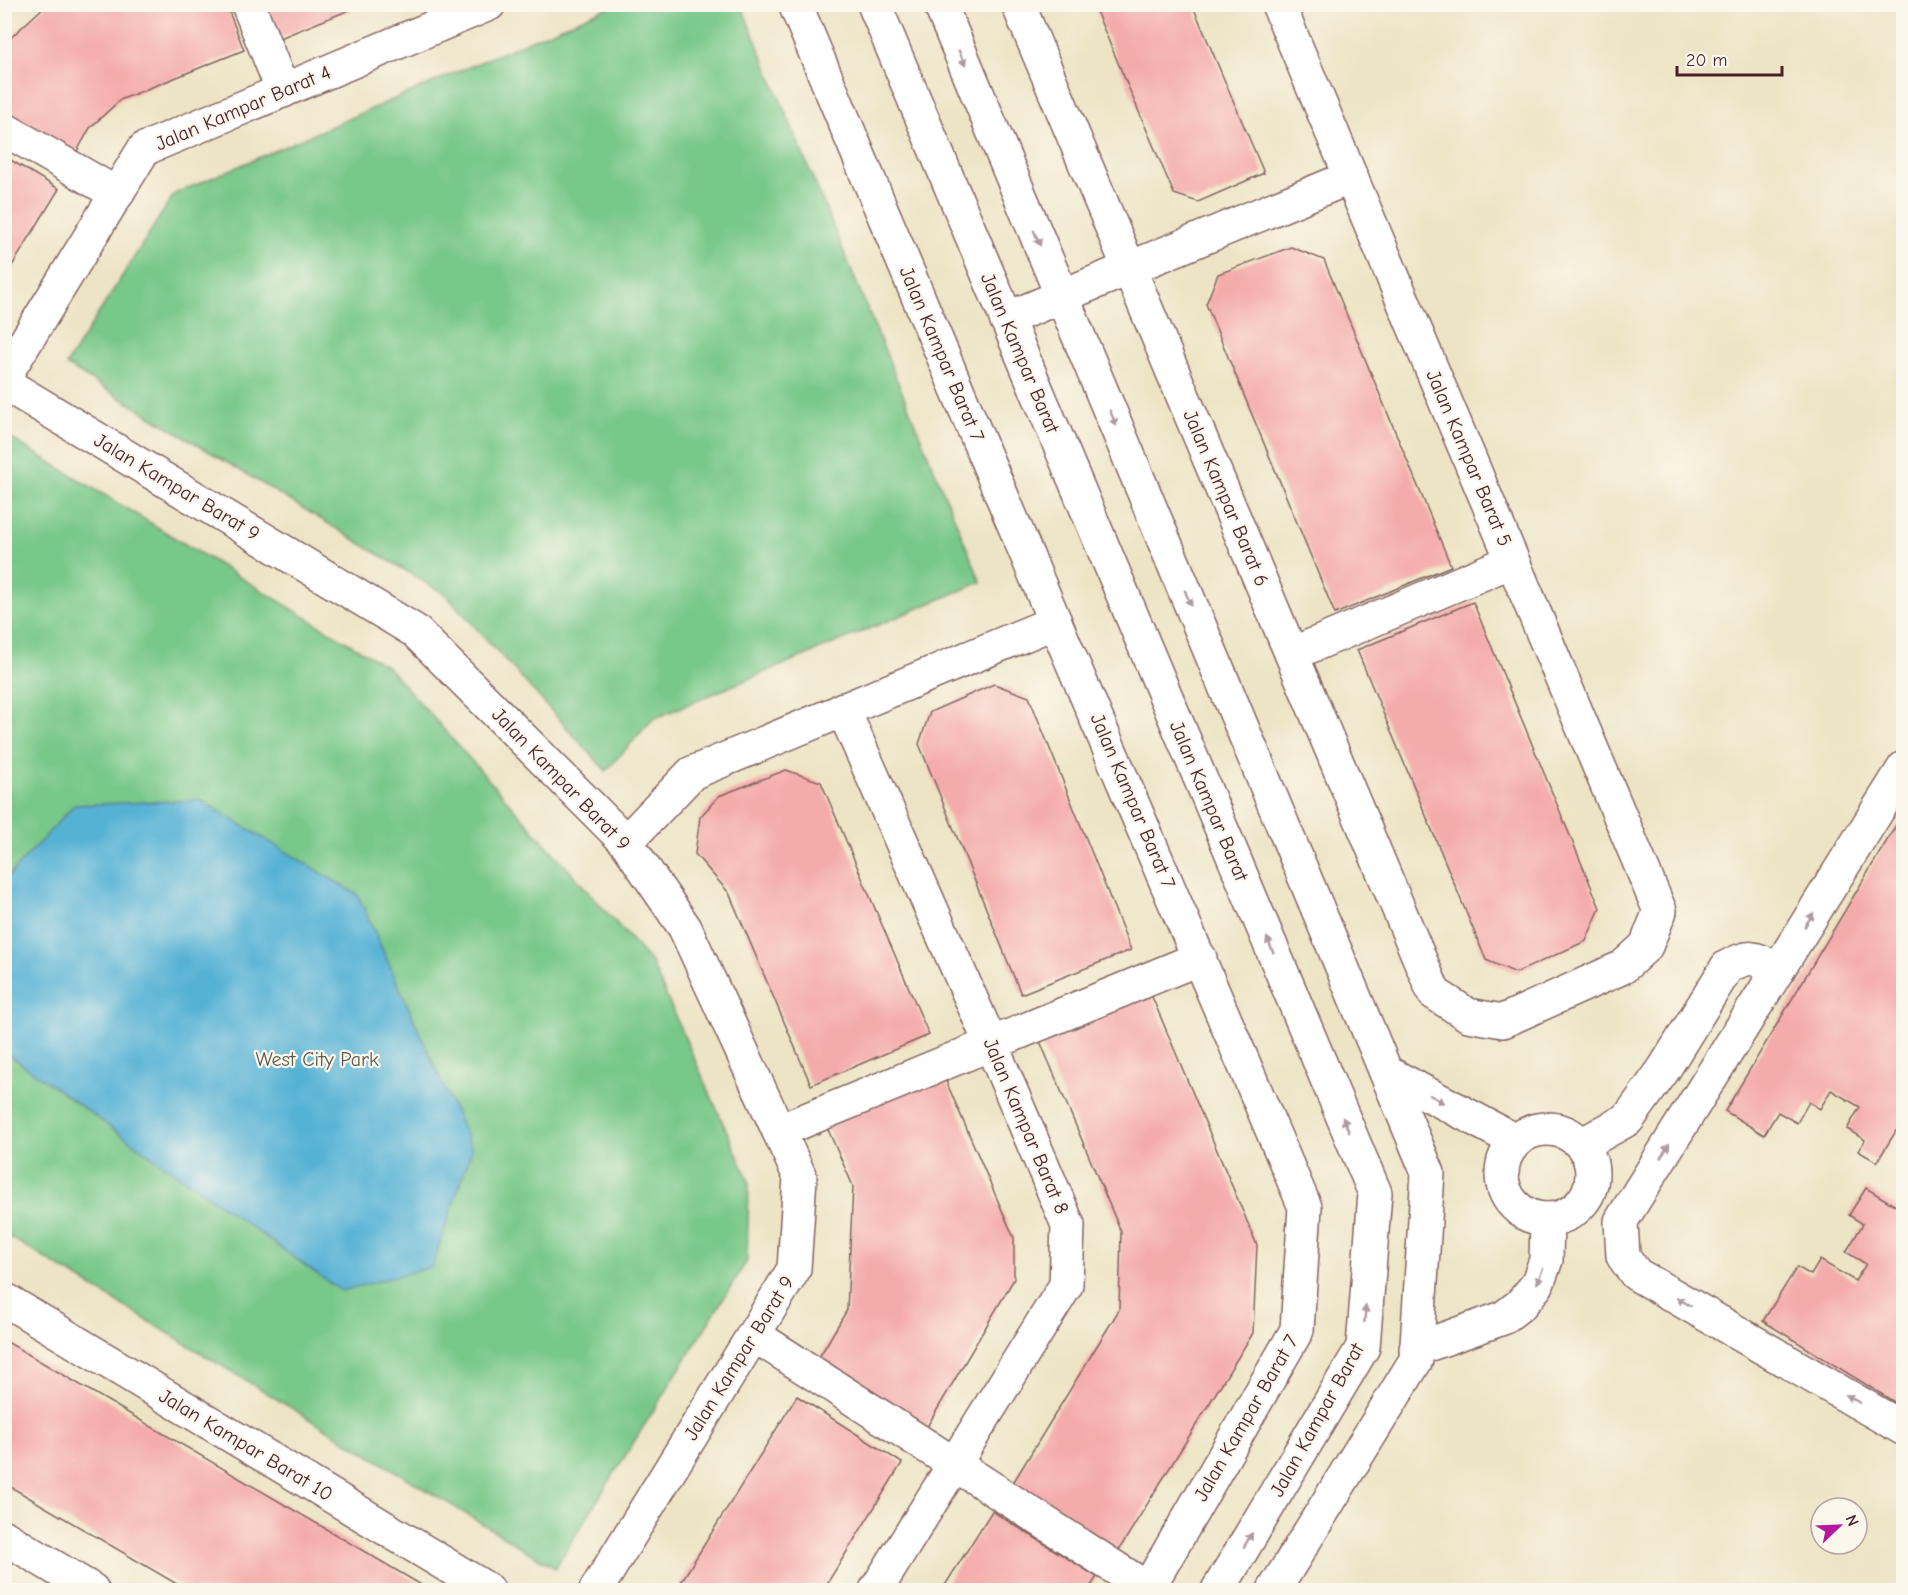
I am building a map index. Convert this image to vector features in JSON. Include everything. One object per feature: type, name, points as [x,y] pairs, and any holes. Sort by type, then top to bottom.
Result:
[{"type":"street","points":[[248,4],[283,91]]},
{"type":"street","name":"Jalan Kampar Barat 4","points":[[4,377],[144,149],[489,4]]},
{"type":"street","name":"Jalan Kampar Barat 7","points":[[795,4],[1055,622],[1305,1207],[1297,1330],[1147,1590]]},
{"type":"street","name":"Jalan Kampar Barat","points":[[874,4],[1375,1193],[1363,1347],[1218,1590]]},
{"type":"street","points":[[940,4],[1428,1173],[1416,1360],[1274,1590]]},
{"type":"street","name":"Jalan Kampar Barat 6","points":[[1018,4],[1434,993]]},
{"type":"street","name":"Jalan Kampar Barat 5","points":[[1278,4],[1660,911],[1646,946],[1623,967],[1503,1021],[1468,1015],[1434,993]]},
{"type":"street","points":[[4,129],[117,194]]},
{"type":"street","points":[[1006,319],[1350,177]]},
{"type":"street","name":"Jalan Kampar Barat 9","points":[[4,383],[415,632],[626,842],[686,928],[800,1177],[794,1269],[596,1590]]},
{"type":"street","points":[[1292,654],[1512,561]]},
{"type":"street","points":[[626,842],[692,773],[1055,622]]},
{"type":"street","name":"Jalan Kampar Barat 8","points":[[843,709],[1068,1225],[1066,1285],[876,1590]]},
{"type":"street","points":[[1904,768],[1621,1221],[1623,1256],[1636,1274],[1904,1429]]},
{"type":"street","points":[[1583,1146],[1584,1143],[1628,1119],[1664,1069],[1727,967],[1743,959],[1756,957],[1778,970]]},
{"type":"street","points":[[779,1131],[1200,958]]},
{"type":"street","points":[[1386,1072],[1516,1141]]},
{"type":"street","points":[[1543,1128],[1558,1130],[1572,1136],[1583,1146],[1590,1159],[1592,1173],[1590,1188],[1584,1201],[1573,1211],[1561,1217],[1546,1219],[1532,1217],[1520,1210],[1509,1198],[1503,1184],[1502,1169],[1506,1154],[1516,1141],[1528,1133],[1543,1128]]},
{"type":"street","points":[[1416,1349],[1503,1318],[1520,1305],[1537,1285],[1546,1260],[1546,1219]]},
{"type":"street","name":"Jalan Kampar Barat 10","points":[[4,1299],[482,1589]]},
{"type":"street","points":[[754,1335],[1147,1590]]},
{"type":"street","points":[[4,1537],[92,1590]]},
{"type":"green space","points":[[615,4],[741,5],[981,582],[653,719],[606,771],[446,595],[66,365],[174,194]]},
{"type":"green space","name":"West City Park","points":[[12,439],[388,667],[651,962],[749,1181],[747,1261],[555,1568],[5,1234],[4,451]]},
{"type":"water","points":[[200,800],[358,895],[472,1149],[432,1267],[341,1291],[5,1052],[5,880],[74,805]]},
{"type":"building","points":[[47,4],[226,4],[244,50],[120,100],[90,128],[76,153],[4,111],[4,44]]},
{"type":"building","points":[[266,4],[362,4],[362,5],[280,38]]},
{"type":"building","points":[[1093,4],[1192,4],[1264,173],[1198,202],[1174,194]]},
{"type":"building","points":[[4,156],[59,189],[4,279]]},
{"type":"building","points":[[1291,247],[1324,260],[1451,566],[1335,614],[1206,304],[1218,274]]},
{"type":"building","points":[[1473,602],[1600,908],[1586,941],[1516,973],[1486,960],[1357,650]]},
{"type":"building","points":[[994,684],[1029,697],[1131,950],[1021,994],[919,744],[930,712]]},
{"type":"building","points":[[786,770],[821,782],[929,1035],[811,1085],[729,893],[695,854],[700,817],[719,796]]},
{"type":"building","points":[[1904,812],[1904,1118],[1877,1162],[1858,1151],[1865,1140],[1847,1129],[1860,1107],[1831,1090],[1820,1109],[1809,1102],[1797,1123],[1778,1112],[1764,1135],[1725,1111]]},
{"type":"building","points":[[1150,992],[1257,1245],[1253,1333],[1117,1553],[1011,1486],[1119,1310],[1121,1232],[1039,1039]]},
{"type":"building","points":[[942,1072],[1014,1238],[1014,1279],[924,1432],[814,1366],[847,1310],[853,1186],[825,1123]]},
{"type":"building","points":[[1866,1188],[1904,1211],[1904,1408],[1763,1321],[1797,1267],[1811,1275],[1820,1260],[1855,1281],[1866,1264],[1846,1252],[1863,1224],[1849,1215]]},
{"type":"building","points":[[4,1343],[9,1343],[430,1590],[187,1590],[4,1483]]},
{"type":"building","points":[[797,1396],[902,1463],[823,1590],[676,1590]]},
{"type":"building","points":[[992,1511],[1097,1577],[1088,1590],[942,1590]]}]
